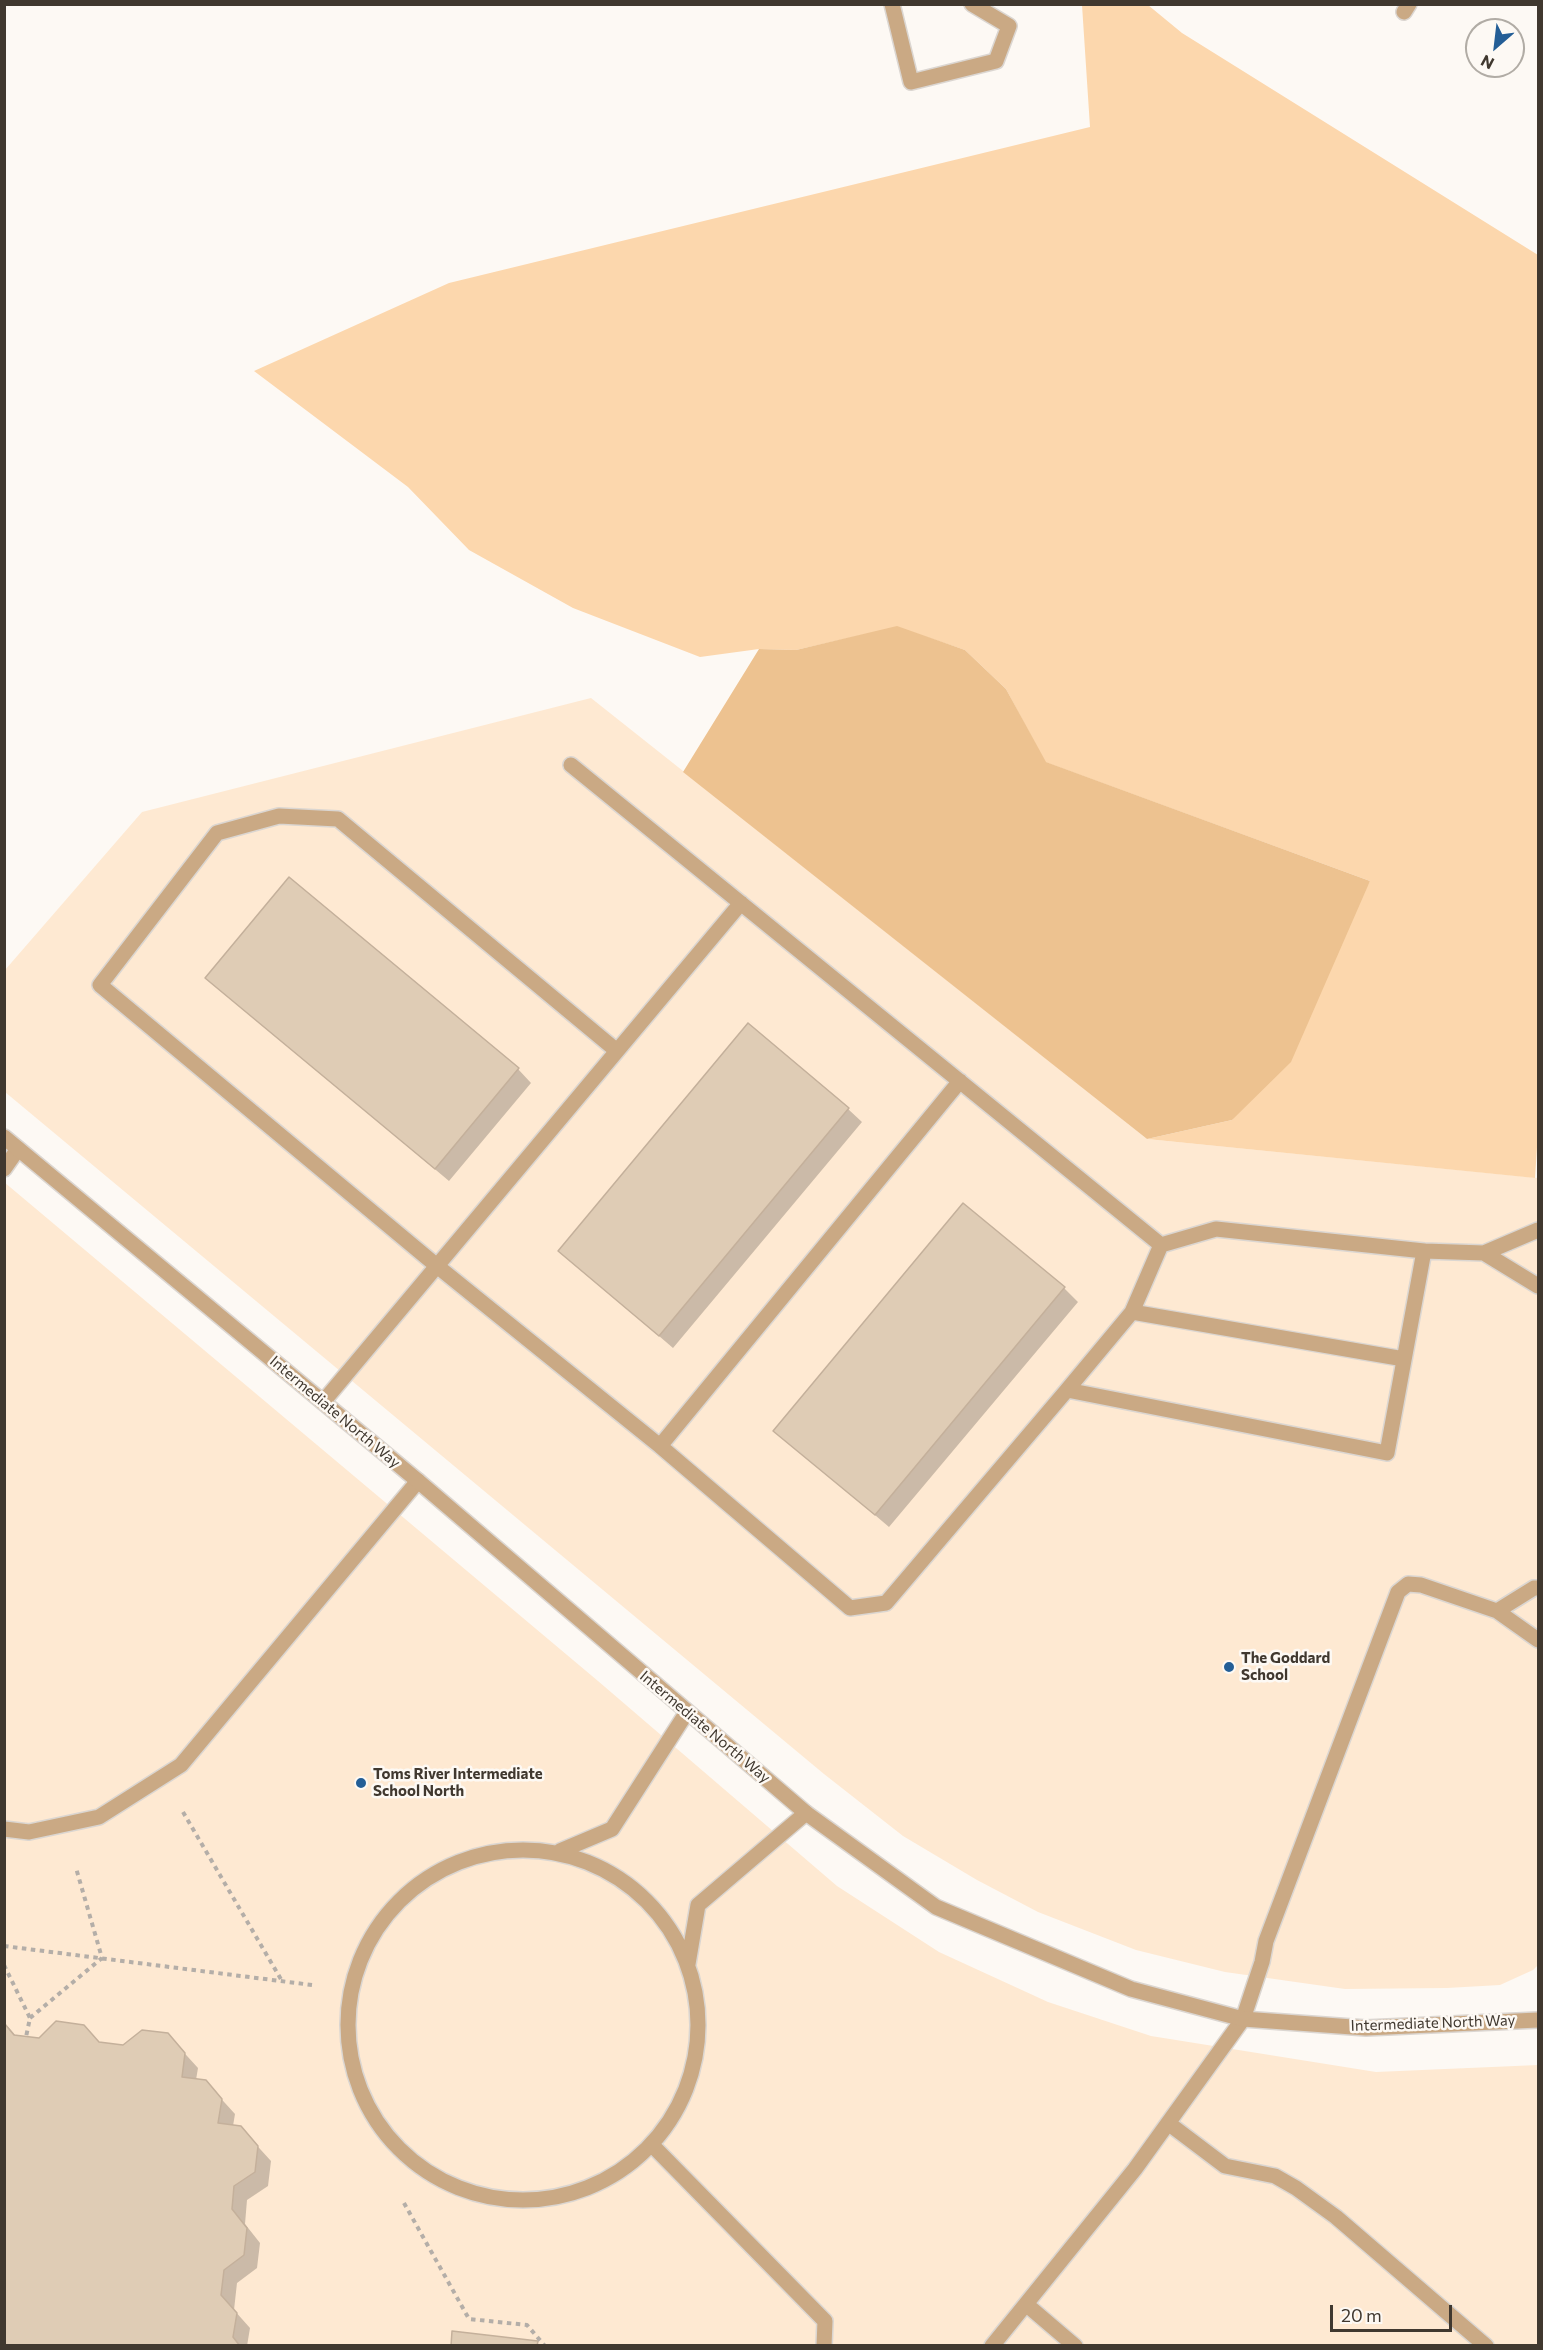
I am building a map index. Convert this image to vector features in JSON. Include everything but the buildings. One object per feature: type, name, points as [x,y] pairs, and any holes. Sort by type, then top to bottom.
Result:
[{"type":"street","points":[[892,4],[911,82],[996,61],[1009,26],[972,4]]},
{"type":"street","points":[[572,765],[1161,1245]]},
{"type":"street","points":[[617,1051],[338,819],[279,816],[217,833],[100,985],[437,1266],[660,1446],[850,1608],[886,1603],[1132,1312],[1161,1245]]},
{"type":"street","points":[[323,1402],[741,903]]},
{"type":"street","points":[[660,1446],[960,1081]]},
{"type":"street","name":"Intermediate North Way","points":[[4,1137],[418,1481],[806,1813],[936,1907],[1131,1989],[1243,2019],[1366,2028],[1539,2020]]},
{"type":"street","points":[[4,1169],[18,1149]]},
{"type":"street","points":[[1161,1245],[1216,1229],[1424,1251],[1484,1253],[1539,1230]]},
{"type":"street","points":[[1067,1390],[1387,1453],[1424,1251]]},
{"type":"street","points":[[1484,1253],[1539,1286]]},
{"type":"street","points":[[1132,1312],[1404,1359]]},
{"type":"street","points":[[4,1829],[29,1832],[99,1817],[181,1765],[418,1481]]},
{"type":"street","points":[[992,2346],[1135,2169],[1243,2019],[1262,1962],[1266,1941],[1398,1592],[1408,1584],[1421,1585],[1497,1611],[1539,1640]]},
{"type":"street","points":[[1497,1611],[1534,1588],[1539,1588]]},
{"type":"street","points":[[560,1851],[612,1829],[687,1712]]},
{"type":"street","points":[[688,1964],[698,1905],[806,1813]]},
{"type":"street","points":[[522,1850],[560,1851],[623,1881],[662,1918],[688,1964],[698,2012],[695,2060],[680,2104],[652,2145],[610,2177],[560,2196],[507,2199],[456,2187],[410,2159],[374,2119],[353,2070],[347,2017],[357,1964],[383,1918],[422,1881],[470,1857],[522,1850]]},
{"type":"street","points":[[1168,2123],[1225,2166],[1275,2176],[1296,2188],[1336,2217],[1486,2346]]},
{"type":"street","points":[[652,2145],[825,2321],[824,2346]]},
{"type":"street","points":[[1026,2305],[1075,2346]]},
{"type":"path","points":[[183,1812],[283,1981]]},
{"type":"path","points":[[76,1868],[102,1958]]},
{"type":"path","points":[[4,1946],[312,1985]]},
{"type":"path","points":[[30,2018],[102,1958]]},
{"type":"path","points":[[4,1965],[30,2018],[26,2037]]},
{"type":"path","points":[[404,2204],[470,2319],[527,2325],[545,2346]]},
{"type":"shaded area","points":[[1082,5],[1148,5],[1182,33],[1538,255],[1538,1132],[1535,1178],[1147,1139],[1232,1120],[1370,881],[1045,762],[1006,689],[965,650],[897,627],[796,650],[759,649],[700,657],[573,608],[469,550],[408,487],[254,371],[449,283],[1090,127]]},
{"type":"shaded area","points":[[897,626],[965,650],[1006,689],[1046,762],[1370,881],[1291,1062],[1232,1120],[1147,1139],[683,772],[759,649],[796,650]]},
{"type":"shaded area","points":[[591,698],[1147,1139],[1538,1178],[1538,1965],[1533,1970],[1500,1985],[1345,1989],[1225,1972],[1136,1950],[1038,1912],[977,1880],[903,1836],[824,1774],[5,1092],[5,970],[142,812]]},
{"type":"shaded area","name":"Toms River Intermediate School North","points":[[4,1182],[598,1681],[837,1886],[939,1952],[1048,2002],[1151,2036],[1376,2072],[1538,2065],[1538,2345],[5,2345]]},
{"type":"place","name":"The Goddard School","points":[[1229,1667]]},
{"type":"place","name":"Toms River Intermediate School North","points":[[361,1783]]}]
